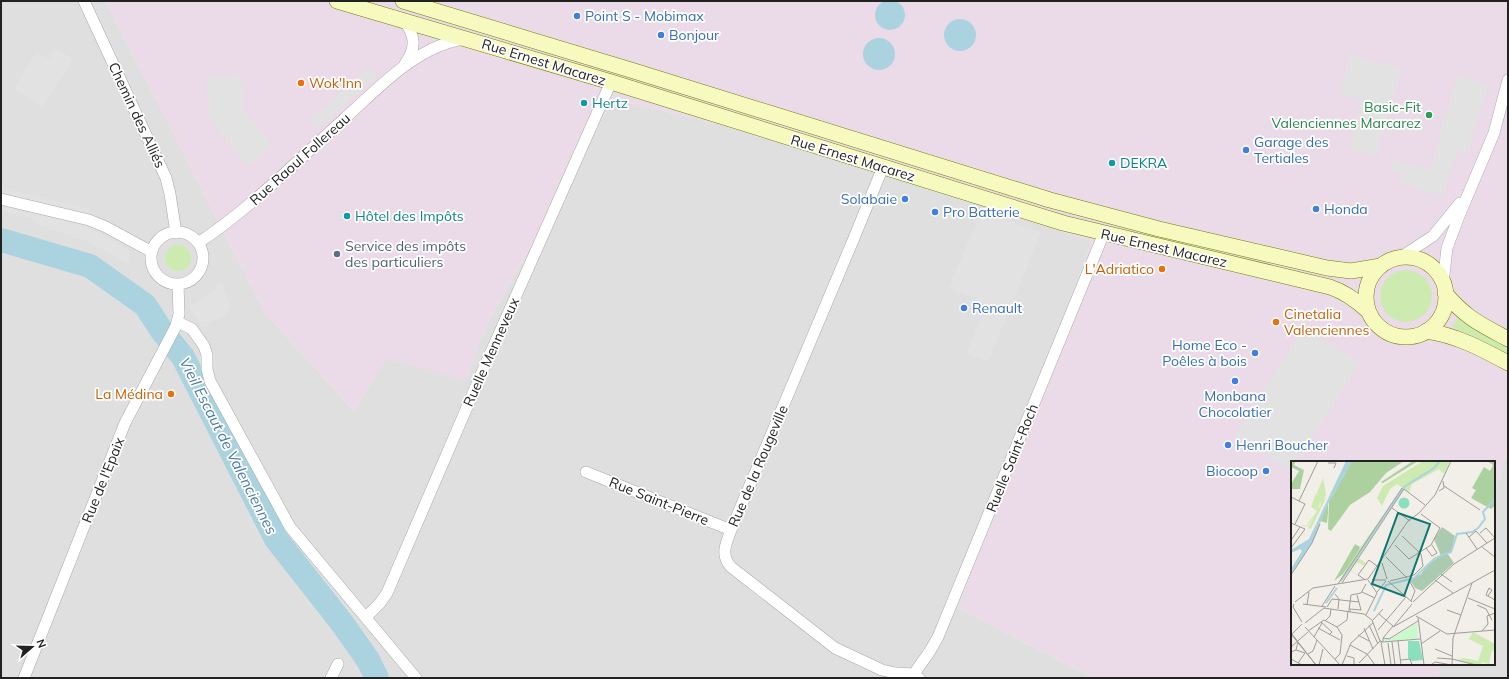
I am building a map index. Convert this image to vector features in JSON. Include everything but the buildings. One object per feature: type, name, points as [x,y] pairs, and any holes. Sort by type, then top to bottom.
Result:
[{"type":"main road","name":"Rue Ernest Macarez","points":[[337,1],[467,38],[1063,223],[1330,287],[1352,297],[1368,311]]},
{"type":"main road","name":"Rue Ernest Macarez","points":[[403,1],[1063,204],[1159,229],[1335,270],[1351,271],[1381,266]]},
{"type":"main road","name":"Rue Ernest Macarez","points":[[1401,257],[1388,261],[1381,266],[1374,272],[1368,284],[1366,298],[1368,311],[1378,326],[1394,335],[1410,337],[1426,331],[1441,315],[1445,302],[1444,289]]},
{"type":"main road","points":[[1401,257],[1415,258],[1427,263],[1437,272],[1444,289],[1469,317],[1481,326],[1508,339]]},
{"type":"main road","name":"Rue Ernest Macarez","points":[[1426,331],[1459,338],[1508,363]]},
{"type":"street","name":"Chemin des Alliés","points":[[84,1],[166,178],[176,233]]},
{"type":"street","name":"Rue Raoul Follereau","points":[[198,243],[241,211],[399,70],[406,62],[413,47],[413,36],[404,20]]},
{"type":"street","name":"Rue Raoul Follereau","points":[[399,70],[432,49],[448,42],[467,38]]},
{"type":"street","points":[[1444,289],[1447,248],[1494,133],[1508,80]]},
{"type":"street","name":"Ruelle Menneveux","points":[[366,617],[380,603],[387,592],[610,82]]},
{"type":"street","name":"Rue de la Rougeville","points":[[883,168],[731,530],[725,546],[725,554],[728,564],[828,643],[842,652],[882,670],[914,677]]},
{"type":"street","points":[[1401,257],[1433,236],[1471,187]]},
{"type":"street","points":[[1,199],[89,220],[106,227],[152,252]]},
{"type":"street","points":[[176,233],[186,234],[198,243],[203,256],[200,270],[191,280],[178,284],[167,282],[156,273],[152,263],[152,252],[165,235],[176,233]]},
{"type":"street","name":"Ruelle Saint-Roch","points":[[914,677],[938,637],[1104,234]]},
{"type":"street","name":"Rue de l'Epaix","points":[[24,678],[125,422],[176,326],[179,309],[178,284]]},
{"type":"street","points":[[176,326],[192,329],[204,346],[207,355],[207,369],[210,381],[290,527],[416,678]]},
{"type":"street","name":"Rue Saint-Pierre","points":[[586,472],[731,530]]},
{"type":"street","points":[[331,678],[338,664]]},
{"type":"shaded area","points":[[1,1],[106,1],[265,313],[354,411],[386,358],[465,380],[486,326],[613,99],[726,126],[1092,241],[958,608],[1093,678],[1,678]]},
{"type":"shaded area","points":[[106,1],[1508,1],[1508,448],[1495,491],[1495,461],[1291,461],[1291,665],[1441,665],[1437,678],[1093,678],[958,608],[1092,241],[726,126],[613,99],[486,326],[465,381],[386,358],[354,411],[265,313]]},
{"type":"shaded area","points":[[55,48],[73,59],[43,107],[14,89],[36,52],[49,59]]},
{"type":"shaded area","points":[[1351,55],[1401,69],[1376,156],[1349,148],[1362,100],[1340,93]]},
{"type":"shaded area","points":[[369,67],[377,76],[317,129],[309,121]]},
{"type":"shaded area","points":[[241,75],[243,110],[273,145],[249,166],[210,120],[207,77]]},
{"type":"shaded area","points":[[1458,76],[1488,85],[1467,154],[1456,151],[1443,196],[1398,183],[1401,173],[1390,170],[1393,161],[1430,170]]},
{"type":"shaded area","points":[[1,188],[90,209],[88,215],[1,194]]},
{"type":"shaded area","points":[[1,206],[81,224],[93,229],[129,251],[130,265],[89,242],[37,224],[35,219],[1,211]]},
{"type":"shaded area","points":[[981,212],[1041,232],[988,362],[967,353],[987,304],[949,288]]},
{"type":"shaded area","points":[[220,282],[231,307],[224,317],[201,326],[189,306],[202,300],[214,291]]},
{"type":"shaded area","points":[[1305,327],[1360,363],[1297,461],[1291,461],[1291,471],[1235,434]]},
{"type":"shaded area","points":[[1508,448],[1508,678],[1437,678],[1441,665],[1495,665],[1495,491]]},
{"type":"green space","points":[[178,245],[187,249],[191,258],[187,267],[178,271],[169,267],[165,258],[169,249]]},
{"type":"green space","points":[[1406,270],[1416,272],[1424,278],[1430,286],[1432,296],[1430,306],[1424,314],[1416,320],[1406,322],[1396,320],[1388,314],[1382,306],[1380,296],[1382,286],[1388,278],[1396,272]]},
{"type":"green space","points":[[1458,317],[1484,335],[1508,346],[1508,354],[1452,327]]},
{"type":"water","points":[[890,0],[901,4],[905,15],[901,26],[890,30],[879,26],[875,15],[879,4]]},
{"type":"water","points":[[960,19],[971,24],[976,35],[971,46],[960,51],[949,46],[944,35],[949,24]]},
{"type":"water","points":[[879,38],[890,43],[895,54],[890,65],[879,70],[868,65],[863,54],[868,43]]},
{"type":"waterway","name":"Vieil Escaut de Valenciennes","points":[[1,240],[90,266],[145,305],[162,331],[183,357],[276,539],[342,623],[368,660],[377,678]]},
{"type":"place","name":"Point S - Mobimax","points":[[577,16]]},
{"type":"place","name":"Bonjour","points":[[661,35]]},
{"type":"place","name":"Wok'Inn","points":[[301,83]]},
{"type":"place","name":"Hertz","points":[[584,103]]},
{"type":"place","name":"Basic-Fit Valenciennes Marcarez","points":[[1429,115]]},
{"type":"place","name":"Garage des Tertiales","points":[[1246,150]]},
{"type":"place","name":"DEKRA","points":[[1112,163]]},
{"type":"place","name":"Solabaie","points":[[905,199]]},
{"type":"place","name":"Honda","points":[[1316,209]]},
{"type":"place","name":"Pro Batterie","points":[[935,212]]},
{"type":"place","name":"Hôtel des Impôts","points":[[347,216]]},
{"type":"place","name":"Service des impôts des particuliers","points":[[337,254]]},
{"type":"place","name":"L'Adriatico","points":[[1162,269]]},
{"type":"place","name":"Renault","points":[[964,308]]},
{"type":"place","name":"Cinetalia Valenciennes","points":[[1276,322]]},
{"type":"place","name":"Home Eco - Poêles à bois","points":[[1255,353]]},
{"type":"place","name":"Monbana Chocolatier","points":[[1235,381]]},
{"type":"place","name":"La Médina","points":[[171,394]]},
{"type":"place","name":"Henri Boucher","points":[[1228,445]]},
{"type":"place","name":"Biocoop","points":[[1266,471]]}]
